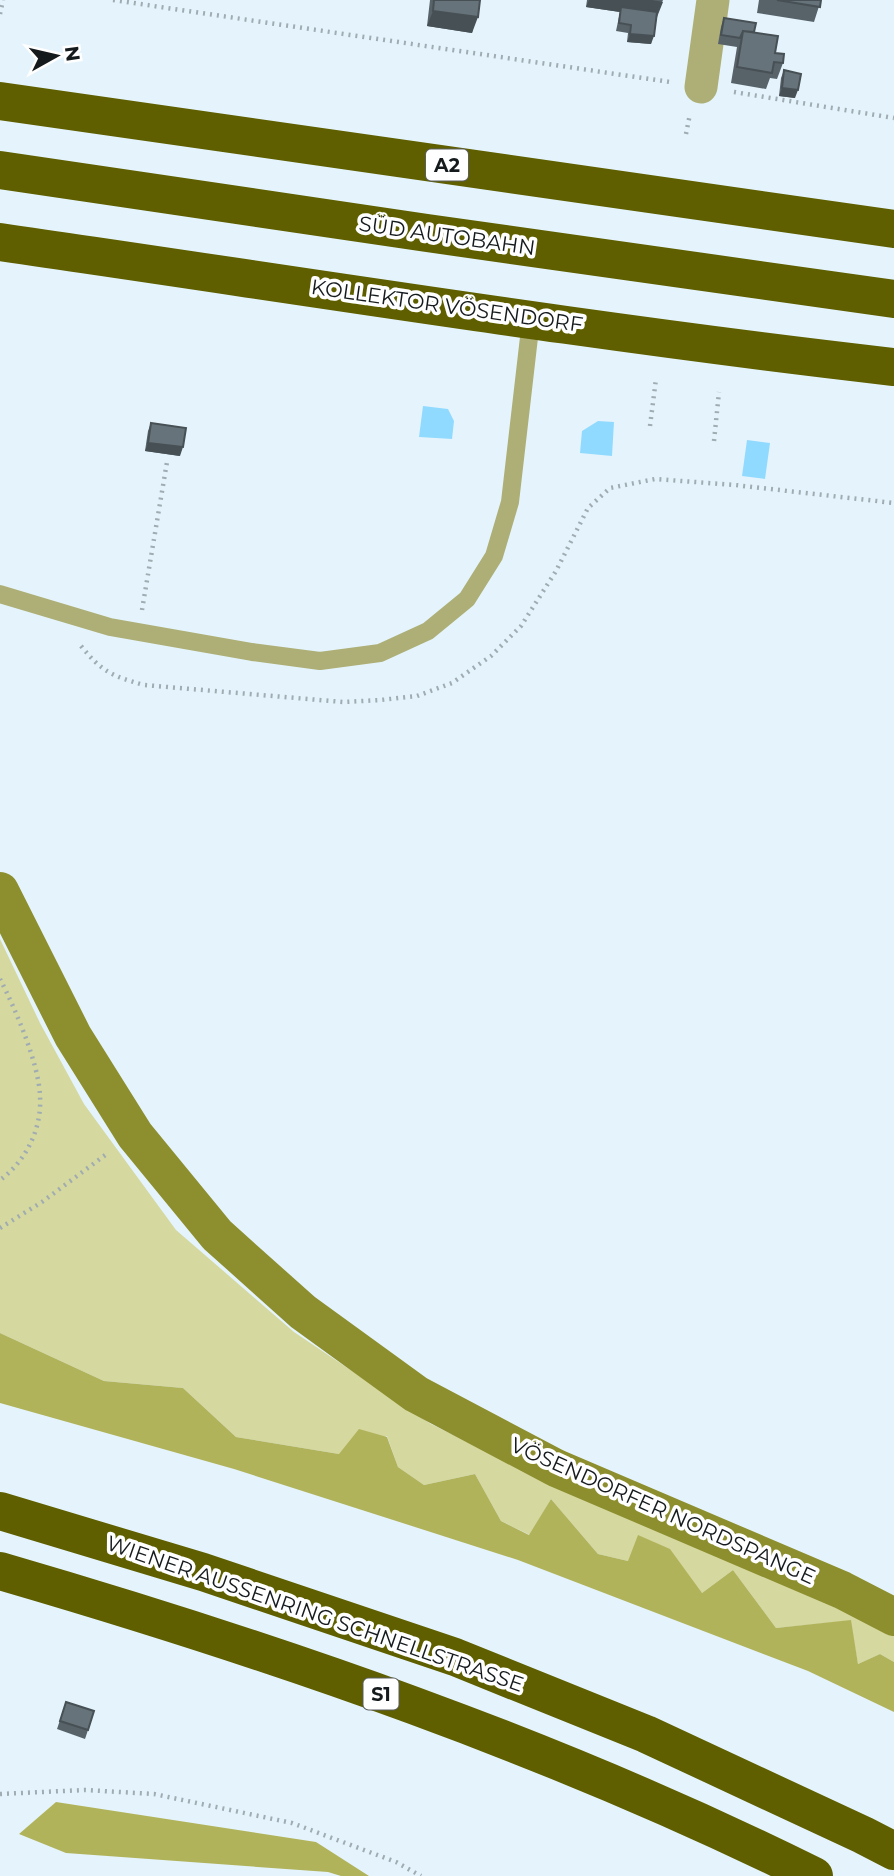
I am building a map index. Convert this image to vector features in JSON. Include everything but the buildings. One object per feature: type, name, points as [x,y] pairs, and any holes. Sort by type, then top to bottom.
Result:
[{"type":"highway","name":"A2","points":[[0,101],[894,229]]},
{"type":"highway","name":"SÜD AUTOBAHN","points":[[0,170],[894,299]]},
{"type":"highway","name":"KOLLEKTOR VÖSENDORF","points":[[0,242],[531,320],[894,367]]},
{"type":"highway","name":"WIENER AUSSENRING SCHNELLSTRASSE","points":[[0,1511],[203,1572],[455,1657],[646,1734],[894,1851]]},
{"type":"highway","name":"S1","points":[[0,1571],[203,1634],[436,1713],[584,1770],[752,1845],[814,1876]]},
{"type":"main road","name":"VÖSENDORFER NORDSPANGE","points":[[2,890],[39,971],[73,1036],[135,1135],[217,1235],[303,1312],[416,1394],[556,1468],[842,1590],[894,1617]]},
{"type":"street","points":[[701,87],[713,0]]},
{"type":"lane","points":[[0,594],[110,627],[252,652],[320,660],[380,653],[428,631],[467,599],[494,556],[510,502],[531,320]]},
{"type":"path","points":[[0,15],[3,0]]},
{"type":"path","points":[[113,0],[894,118]]},
{"type":"path","points":[[650,426],[656,379]]},
{"type":"path","points":[[713,441],[719,393]]},
{"type":"path","points":[[139,632],[167,463]]},
{"type":"path","points":[[73,615],[78,643],[92,660],[114,676],[144,685],[343,702],[417,696],[452,683],[491,656],[521,625],[556,570],[588,508],[610,488],[654,480],[735,485],[894,503]]},
{"type":"path","points":[[0,979],[12,1002],[33,1060],[40,1095],[38,1121],[27,1153],[10,1173],[0,1180]]},
{"type":"path","points":[[0,1228],[42,1202],[135,1135]]},
{"type":"path","points":[[0,1794],[85,1790],[154,1794],[292,1823],[396,1861],[421,1876]]},
{"type":"green space","points":[[0,939],[40,1023],[84,1104],[176,1230],[294,1332],[431,1424],[533,1474],[894,1633],[894,1662],[880,1654],[858,1664],[850,1621],[776,1628],[733,1570],[702,1593],[628,1561],[598,1554],[551,1499],[530,1535],[501,1521],[475,1474],[424,1485],[398,1467],[387,1436],[339,1454],[236,1437],[183,1388],[104,1381],[0,1333]]},
{"type":"shaded area","points":[[0,1333],[104,1381],[183,1388],[236,1437],[339,1454],[359,1429],[387,1437],[398,1467],[424,1485],[475,1474],[501,1521],[529,1535],[551,1499],[598,1554],[628,1561],[638,1535],[670,1549],[702,1593],[733,1570],[776,1628],[851,1620],[858,1664],[880,1654],[894,1662],[894,1712],[808,1671],[518,1560],[234,1469],[0,1403]]},
{"type":"shaded area","points":[[56,1802],[316,1842],[369,1876],[341,1876],[328,1872],[66,1853],[19,1834]]},
{"type":"water","points":[[423,406],[448,409],[454,421],[452,439],[419,437]]},
{"type":"water","points":[[598,421],[614,422],[612,456],[580,453],[582,431]]},
{"type":"water","points":[[747,440],[770,443],[765,479],[742,476]]}]
